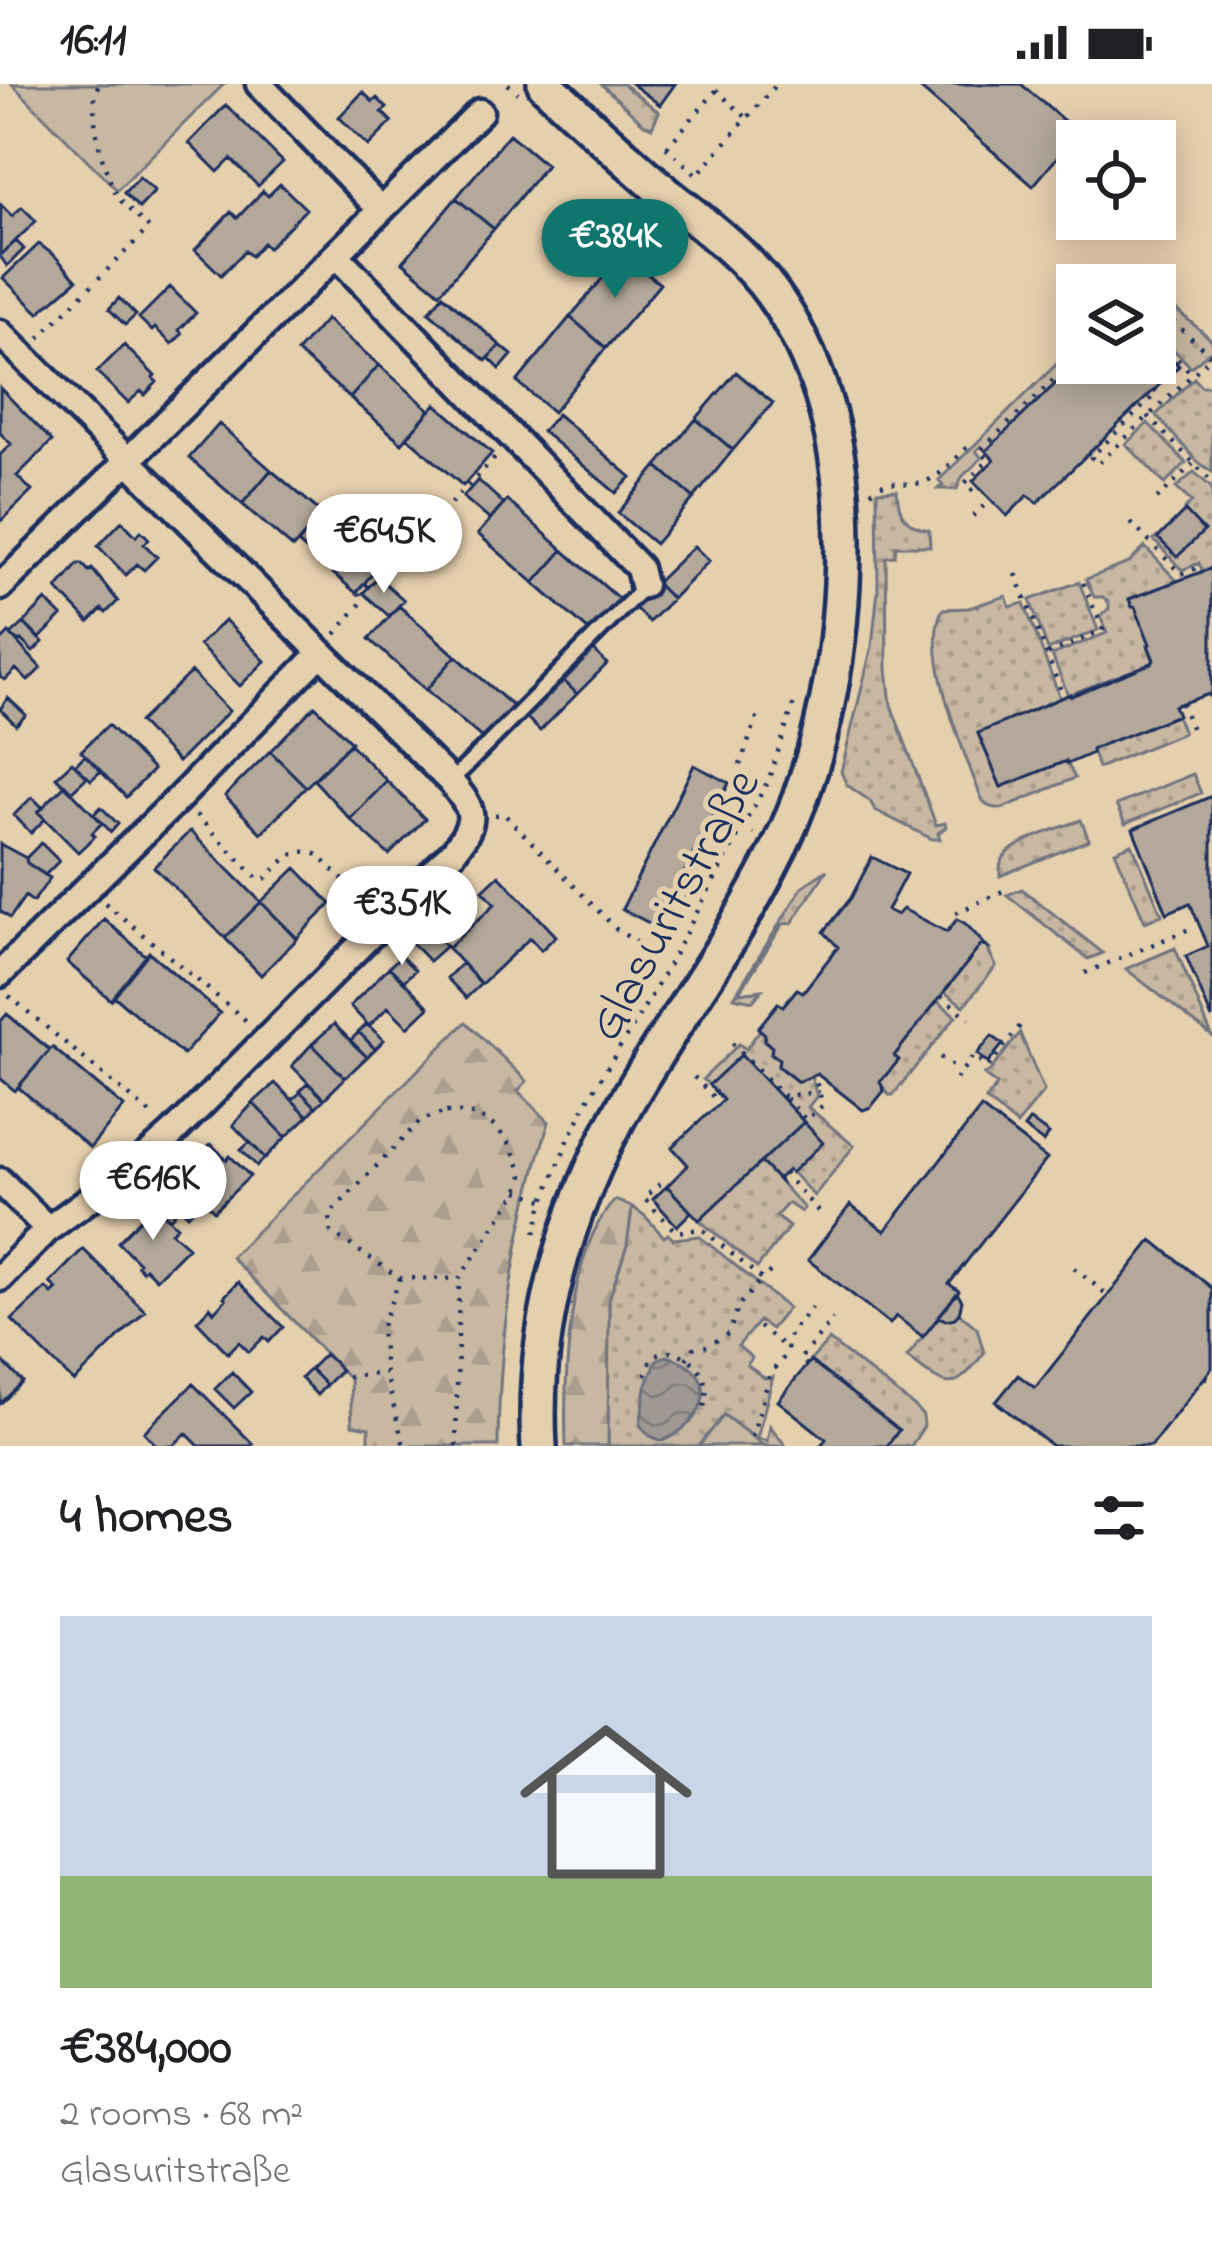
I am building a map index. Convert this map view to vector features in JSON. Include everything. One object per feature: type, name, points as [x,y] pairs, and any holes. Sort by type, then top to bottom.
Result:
[{"type":"main road","name":"Glasuritstraße","points":[[534,91],[643,173],[752,268],[780,305],[806,350],[829,416],[843,516],[842,602],[821,728],[779,849],[714,965],[641,1076],[580,1198],[553,1287],[537,1416],[539,1446]]},
{"type":"street","points":[[259,84],[381,210]]},
{"type":"street","points":[[0,587],[480,112]]},
{"type":"street","points":[[336,255],[639,568],[643,585]]},
{"type":"street","points":[[0,333],[450,781],[471,816],[454,850],[173,1132],[139,1163],[48,1229],[0,1278]]},
{"type":"street","points":[[0,974],[321,653]]},
{"type":"street","points":[[0,1181],[48,1229]]},
{"type":"lane","points":[[450,781],[643,585]]},
{"type":"path","points":[[22,355],[149,228],[117,195],[94,121],[92,96],[99,84]]},
{"type":"path","points":[[508,84],[534,91]]},
{"type":"path","points":[[643,173],[722,84]]},
{"type":"path","points":[[666,147],[697,175],[777,84]]},
{"type":"path","points":[[716,91],[747,118]]},
{"type":"path","points":[[1154,389],[1157,393],[1091,457],[1098,464],[1211,356],[1176,324]]},
{"type":"path","points":[[1176,357],[1192,374]]},
{"type":"path","points":[[973,491],[965,483],[989,460],[980,451],[1056,377]]},
{"type":"path","points":[[1148,416],[1212,482]]},
{"type":"path","points":[[321,653],[362,602],[359,593],[413,536],[410,527],[422,516],[433,521],[514,438]]},
{"type":"path","points":[[864,477],[866,496],[889,482],[912,487],[927,481],[969,445]]},
{"type":"path","points":[[1157,499],[1193,464]]},
{"type":"path","points":[[973,516],[991,499]]},
{"type":"path","points":[[1131,523],[1180,574],[1197,568],[1200,573]]},
{"type":"path","points":[[1016,574],[1064,697]]},
{"type":"path","points":[[1046,654],[1103,630],[1082,580]]},
{"type":"path","points":[[518,1191],[544,1200],[590,1096],[744,828],[769,778],[797,695]]},
{"type":"path","points":[[1181,704],[1192,732]]},
{"type":"path","points":[[740,765],[759,712]]},
{"type":"path","points":[[179,798],[258,879],[265,879],[296,851],[311,851],[383,921]]},
{"type":"path","points":[[504,814],[616,928],[636,942],[667,932],[729,818],[744,828]]},
{"type":"path","points":[[87,888],[267,1038]]},
{"type":"path","points":[[956,913],[1003,891]]},
{"type":"path","points":[[1085,973],[1194,927]]},
{"type":"path","points":[[0,989],[173,1132]]},
{"type":"path","points":[[941,996],[970,1019]]},
{"type":"path","points":[[956,1078],[974,1056],[988,1067],[1020,1026]]},
{"type":"path","points":[[732,1043],[806,1120],[823,1105],[814,1075]]},
{"type":"path","points":[[940,1057],[954,1067]]},
{"type":"path","points":[[694,1077],[718,1102]]},
{"type":"path","points":[[784,1096],[819,1092]]},
{"type":"path","points":[[456,1446],[459,1279],[524,1175],[496,1127],[472,1112],[446,1112],[421,1120],[329,1214],[331,1232],[400,1278],[459,1279]]},
{"type":"path","points":[[784,1173],[818,1211]]},
{"type":"path","points":[[660,1184],[644,1198],[676,1232],[702,1229],[762,1279]]},
{"type":"path","points":[[1074,1268],[1106,1294]]},
{"type":"path","points":[[686,1359],[694,1348],[730,1333],[739,1305],[772,1270]]},
{"type":"path","points":[[400,1278],[381,1329],[385,1373],[404,1446]]},
{"type":"path","points":[[752,1436],[770,1374],[787,1352],[790,1334],[814,1304]]},
{"type":"path","points":[[800,1359],[833,1319]]},
{"type":"path","points":[[759,1327],[807,1365]]},
{"type":"path","points":[[645,1375],[652,1359],[661,1354],[686,1359],[700,1368],[706,1378],[706,1404],[700,1415]]},
{"type":"path","points":[[347,1377],[385,1373]]},
{"type":"green space","points":[[12,84],[224,84],[117,190]]},
{"type":"green space","points":[[601,84],[623,84],[659,112],[652,127],[644,124]]},
{"type":"green space","points":[[1176,310],[1212,340],[1212,350],[1191,367],[1176,352]]},
{"type":"green space","points":[[1056,365],[1056,383],[986,451],[981,446],[976,451],[982,458],[962,477],[957,489],[938,489],[943,485],[939,480]]},
{"type":"green space","points":[[1194,378],[1201,386],[1212,386],[1212,472],[1156,415]]},
{"type":"green space","points":[[1148,423],[1186,463],[1165,484],[1126,444]]},
{"type":"green space","points":[[1194,472],[1212,488],[1212,568],[1203,572],[1199,563],[1182,570],[1154,540],[1157,537],[1177,557],[1203,531],[1184,510],[1192,502],[1176,488]]},
{"type":"green space","points":[[897,490],[904,517],[929,530],[930,546],[896,546],[895,556],[886,557],[891,705],[936,825],[945,823],[938,833],[940,839],[875,810],[847,785],[841,772],[872,646],[878,590],[877,491]]},
{"type":"green space","points":[[1145,547],[1178,582],[1129,600],[1150,644],[1152,663],[1068,695],[1052,655],[1107,633],[1100,616],[1109,603],[1094,597],[1086,579],[1129,563]]},
{"type":"green space","points":[[1079,582],[1098,630],[1048,650],[1030,600]]},
{"type":"green space","points":[[1006,596],[1010,607],[1024,603],[1060,698],[978,734],[1001,787],[1066,761],[1075,778],[996,808],[981,797],[956,729],[940,675],[937,627],[943,609],[968,608]]},
{"type":"green space","points":[[1176,715],[1183,733],[1098,768],[1092,749]]},
{"type":"green space","points":[[1193,774],[1201,793],[1125,824],[1116,805]]},
{"type":"green space","points":[[1081,820],[1089,840],[1000,876],[1010,850]]},
{"type":"green space","points":[[1132,844],[1162,915],[1145,922],[1115,851]]},
{"type":"green space","points":[[827,870],[792,923],[783,924],[739,993],[762,990],[753,1001],[734,997],[803,886]]},
{"type":"green space","points":[[1022,889],[1103,953],[1088,959],[1007,895]]},
{"type":"green space","points":[[981,945],[987,947],[996,966],[964,1006],[944,992]]},
{"type":"green space","points":[[1175,948],[1212,1036],[1126,969]]},
{"type":"green space","points":[[937,1001],[956,1016],[889,1095],[880,1082]]},
{"type":"green space","points":[[466,1022],[527,1081],[518,1091],[549,1122],[511,1282],[498,1446],[369,1446],[369,1428],[352,1425],[350,1379],[231,1257]]},
{"type":"green space","points":[[760,1030],[772,1047],[771,1054],[779,1059],[778,1067],[798,1082],[811,1076],[817,1096],[808,1107],[854,1146],[814,1196],[792,1172],[741,1055],[709,1085],[703,1079],[739,1044],[746,1049]]},
{"type":"green space","points":[[1020,1033],[1044,1091],[1017,1125],[986,1100],[997,1085],[984,1075]]},
{"type":"green space","points":[[761,1162],[804,1208],[801,1212],[788,1203],[776,1216],[789,1227],[757,1268],[699,1220]]},
{"type":"green space","points":[[615,1200],[632,1207],[627,1245],[609,1299],[608,1446],[566,1446],[568,1352],[578,1282],[599,1222]]},
{"type":"green space","points":[[632,1207],[664,1237],[699,1236],[788,1308],[771,1329],[759,1321],[738,1346],[752,1358],[747,1365],[764,1378],[773,1377],[757,1438],[767,1441],[770,1426],[786,1446],[764,1446],[724,1415],[699,1446],[608,1446],[609,1299],[627,1245]]},
{"type":"green space","points":[[959,1313],[977,1328],[984,1353],[964,1376],[948,1383],[907,1357],[938,1317],[954,1318]]},
{"type":"green space","points":[[829,1340],[923,1416],[924,1426],[911,1446],[887,1446],[898,1430],[810,1361]]},
{"type":"green space","points":[[724,1415],[764,1446],[699,1446]]},
{"type":"water","points":[[666,1356],[696,1373],[703,1397],[690,1422],[662,1441],[640,1425],[646,1387],[657,1360]]},
{"type":"building","points":[[632,84],[675,84],[660,105]]},
{"type":"building","points":[[915,84],[1021,84],[1063,120],[1056,120],[1056,159],[1033,186]]},
{"type":"building","points":[[363,92],[387,108],[382,112],[392,122],[368,146],[339,117]]},
{"type":"building","points":[[226,105],[283,162],[258,186],[231,159],[218,172],[189,143]]},
{"type":"building","points":[[509,134],[546,165],[494,229],[456,198]]},
{"type":"building","points":[[139,177],[155,191],[139,208],[124,193]]},
{"type":"building","points":[[280,184],[306,209],[268,248],[263,243],[251,256],[245,251],[221,275],[195,250],[231,212],[237,218],[263,191],[268,196]]},
{"type":"building","points":[[456,198],[494,229],[440,293],[403,262]]},
{"type":"building","points":[[1,205],[12,216],[22,207],[36,221],[0,256]]},
{"type":"building","points":[[16,241],[24,249],[7,266],[0,256]]},
{"type":"building","points":[[39,244],[77,280],[39,313],[3,278]]},
{"type":"building","points":[[623,254],[660,284],[606,348],[570,317]]},
{"type":"building","points":[[170,287],[196,313],[172,344],[139,318]]},
{"type":"building","points":[[443,295],[500,345],[486,361],[429,312]]},
{"type":"building","points":[[119,298],[136,315],[125,325],[109,309]]},
{"type":"building","points":[[570,317],[606,348],[553,412],[517,382]]},
{"type":"building","points":[[326,319],[379,365],[350,398],[297,352]]},
{"type":"building","points":[[124,345],[157,382],[128,403],[97,372]]},
{"type":"building","points":[[500,345],[512,355],[500,369],[489,358]]},
{"type":"building","points":[[379,365],[430,410],[402,443],[350,398]]},
{"type":"building","points":[[736,372],[773,403],[733,450],[696,419]]},
{"type":"building","points":[[1056,383],[1160,384],[1037,503],[1028,495],[1007,516],[973,481],[994,460],[986,451]]},
{"type":"building","points":[[0,388],[52,441],[17,476],[32,491],[0,522],[0,455],[11,444],[0,433]]},
{"type":"building","points":[[436,404],[492,453],[463,486],[407,437]]},
{"type":"building","points":[[557,414],[631,477],[616,493],[542,431]]},
{"type":"building","points":[[696,419],[733,450],[694,498],[657,466]]},
{"type":"building","points":[[219,424],[271,470],[242,504],[189,458]]},
{"type":"building","points":[[657,466],[694,498],[655,544],[618,513]]},
{"type":"building","points":[[271,470],[323,514],[293,548],[242,504]]},
{"type":"building","points":[[478,480],[504,504],[490,520],[463,497]]},
{"type":"building","points":[[507,500],[563,550],[534,583],[478,534]]},
{"type":"building","points":[[328,509],[385,559],[356,593],[298,543]]},
{"type":"building","points":[[1185,511],[1204,531],[1177,557],[1158,538]]},
{"type":"building","points":[[122,521],[136,536],[141,531],[149,539],[144,544],[157,557],[144,570],[137,564],[126,575],[98,546]]},
{"type":"building","points":[[694,546],[709,561],[672,599],[656,583]]},
{"type":"building","points":[[563,550],[619,599],[590,632],[534,583]]},
{"type":"building","points":[[78,564],[92,569],[118,601],[89,622],[57,589]]},
{"type":"building","points":[[1212,568],[1212,693],[1174,706],[1178,715],[1001,787],[978,733],[1152,663],[1150,644],[1129,599]]},
{"type":"building","points":[[378,577],[404,600],[389,616],[363,593]]},
{"type":"building","points":[[656,583],[672,599],[649,622],[634,607]]},
{"type":"building","points":[[46,600],[62,616],[39,639],[24,623]]},
{"type":"building","points":[[399,606],[456,656],[426,690],[369,639]]},
{"type":"building","points":[[225,620],[265,661],[240,686],[199,645]]},
{"type":"building","points":[[24,623],[43,642],[33,652],[11,635]]},
{"type":"building","points":[[9,633],[41,668],[28,681],[16,669],[5,680],[0,677],[0,642]]},
{"type":"building","points":[[592,648],[607,664],[577,694],[561,678]]},
{"type":"building","points":[[456,656],[513,706],[483,739],[426,690]]},
{"type":"building","points":[[191,672],[229,711],[178,762],[139,722]]},
{"type":"building","points":[[561,678],[577,694],[540,731],[525,716]]},
{"type":"building","points":[[8,698],[26,715],[16,725],[0,709]]},
{"type":"building","points":[[315,706],[351,742],[306,787],[270,751]]},
{"type":"building","points":[[108,725],[153,770],[126,797],[81,751]]},
{"type":"building","points":[[350,744],[387,781],[350,819],[314,780]]},
{"type":"building","points":[[270,751],[306,787],[261,833],[225,796]]},
{"type":"building","points":[[85,755],[101,771],[91,780],[75,765]]},
{"type":"building","points":[[72,762],[87,777],[71,792],[56,777]]},
{"type":"building","points":[[694,765],[729,783],[657,927],[622,909]]},
{"type":"building","points":[[387,781],[425,819],[389,855],[350,819]]},
{"type":"building","points":[[65,785],[102,823],[78,852],[38,812]]},
{"type":"building","points":[[1212,796],[1212,1019],[1186,956],[1208,946],[1190,903],[1167,913],[1133,829]]},
{"type":"building","points":[[32,797],[43,808],[38,812],[45,819],[31,833],[14,815]]},
{"type":"building","points":[[101,807],[118,824],[111,832],[94,814]]},
{"type":"building","points":[[190,831],[261,902],[225,938],[154,867]]},
{"type":"building","points":[[41,843],[59,861],[45,875],[26,858]]},
{"type":"building","points":[[0,844],[50,878],[33,902],[25,896],[10,918],[0,911]]},
{"type":"building","points":[[872,857],[906,874],[887,910],[897,915],[903,909],[947,932],[957,919],[987,947],[981,945],[894,1056],[899,1060],[880,1082],[884,1091],[863,1110],[817,1074],[798,1082],[778,1066],[779,1059],[758,1028],[778,1003],[783,1006],[797,989],[803,992],[838,947],[824,932],[851,898]]},
{"type":"building","points":[[296,868],[331,904],[297,938],[261,902]]},
{"type":"building","points":[[499,875],[556,936],[541,950],[530,938],[481,984],[448,948],[495,904],[483,890]]},
{"type":"building","points":[[261,902],[297,939],[261,975],[225,938]]},
{"type":"building","points":[[104,919],[146,956],[111,1000],[67,962]]},
{"type":"building","points":[[428,927],[446,946],[429,961],[412,943]]},
{"type":"building","points":[[149,952],[220,1013],[183,1055],[114,996]]},
{"type":"building","points":[[401,956],[415,970],[404,981],[389,967]]},
{"type":"building","points":[[462,963],[481,984],[466,998],[447,978]]},
{"type":"building","points":[[389,967],[429,1007],[408,1027],[388,1007],[369,1026],[350,1006]]},
{"type":"building","points":[[7,1014],[50,1050],[15,1091],[0,1078],[0,1022]]},
{"type":"building","points":[[334,1024],[367,1057],[345,1078],[312,1044]]},
{"type":"building","points":[[367,1024],[384,1040],[375,1049],[359,1032]]},
{"type":"building","points":[[359,1032],[375,1049],[367,1057],[350,1041]]},
{"type":"building","points":[[992,1036],[1003,1044],[988,1063],[977,1054]]},
{"type":"building","points":[[312,1044],[345,1078],[324,1099],[292,1066]]},
{"type":"building","points":[[52,1047],[124,1107],[90,1148],[18,1087]]},
{"type":"building","points":[[741,1055],[804,1122],[699,1220],[667,1186],[688,1165],[672,1147],[723,1100],[709,1085]]},
{"type":"building","points":[[275,1083],[308,1116],[286,1137],[253,1103]]},
{"type":"building","points":[[308,1083],[324,1099],[316,1107],[300,1091]]},
{"type":"building","points":[[301,1092],[316,1107],[308,1116],[292,1100]]},
{"type":"building","points":[[253,1103],[286,1137],[265,1158],[233,1125]]},
{"type":"building","points":[[981,1108],[1047,1159],[949,1284],[959,1291],[923,1337],[896,1316],[890,1324],[808,1260],[850,1205],[885,1231]]},
{"type":"building","points":[[1030,1120],[1049,1134],[1043,1142],[1024,1128]]},
{"type":"building","points":[[804,1122],[823,1143],[779,1178],[780,1182],[761,1162]]},
{"type":"building","points":[[250,1142],[265,1158],[257,1166],[241,1150]]},
{"type":"building","points":[[211,1144],[250,1176],[214,1211],[179,1175]]},
{"type":"building","points":[[183,1179],[203,1200],[188,1215],[167,1195]]},
{"type":"building","points":[[667,1186],[691,1212],[677,1226],[653,1199]]},
{"type":"building","points":[[162,1189],[180,1207],[170,1219],[150,1201]]},
{"type":"building","points":[[154,1205],[177,1226],[171,1232],[188,1247],[156,1279],[145,1268],[142,1271],[118,1242]]},
{"type":"building","points":[[1152,1240],[1212,1288],[1212,1368],[1151,1446],[1052,1446],[996,1402],[1018,1375],[1035,1388]]},
{"type":"building","points":[[83,1249],[145,1311],[74,1382],[12,1320],[46,1288],[52,1294],[57,1289],[50,1283]]},
{"type":"building","points":[[238,1282],[283,1327],[269,1342],[264,1337],[249,1352],[239,1342],[228,1353],[197,1321],[210,1307],[214,1312]]},
{"type":"building","points":[[957,1293],[962,1301],[959,1313],[946,1320],[938,1317]]},
{"type":"building","points":[[325,1354],[341,1370],[326,1385],[310,1369]]},
{"type":"building","points":[[0,1359],[23,1382],[0,1404]]},
{"type":"building","points":[[810,1361],[899,1430],[887,1446],[820,1446],[826,1439],[778,1401]]},
{"type":"building","points":[[310,1369],[326,1385],[317,1395],[301,1378]]},
{"type":"building","points":[[232,1372],[251,1392],[234,1408],[215,1389]]},
{"type":"building","points":[[193,1384],[251,1446],[199,1446],[186,1433],[173,1446],[157,1446],[144,1432]]}]
